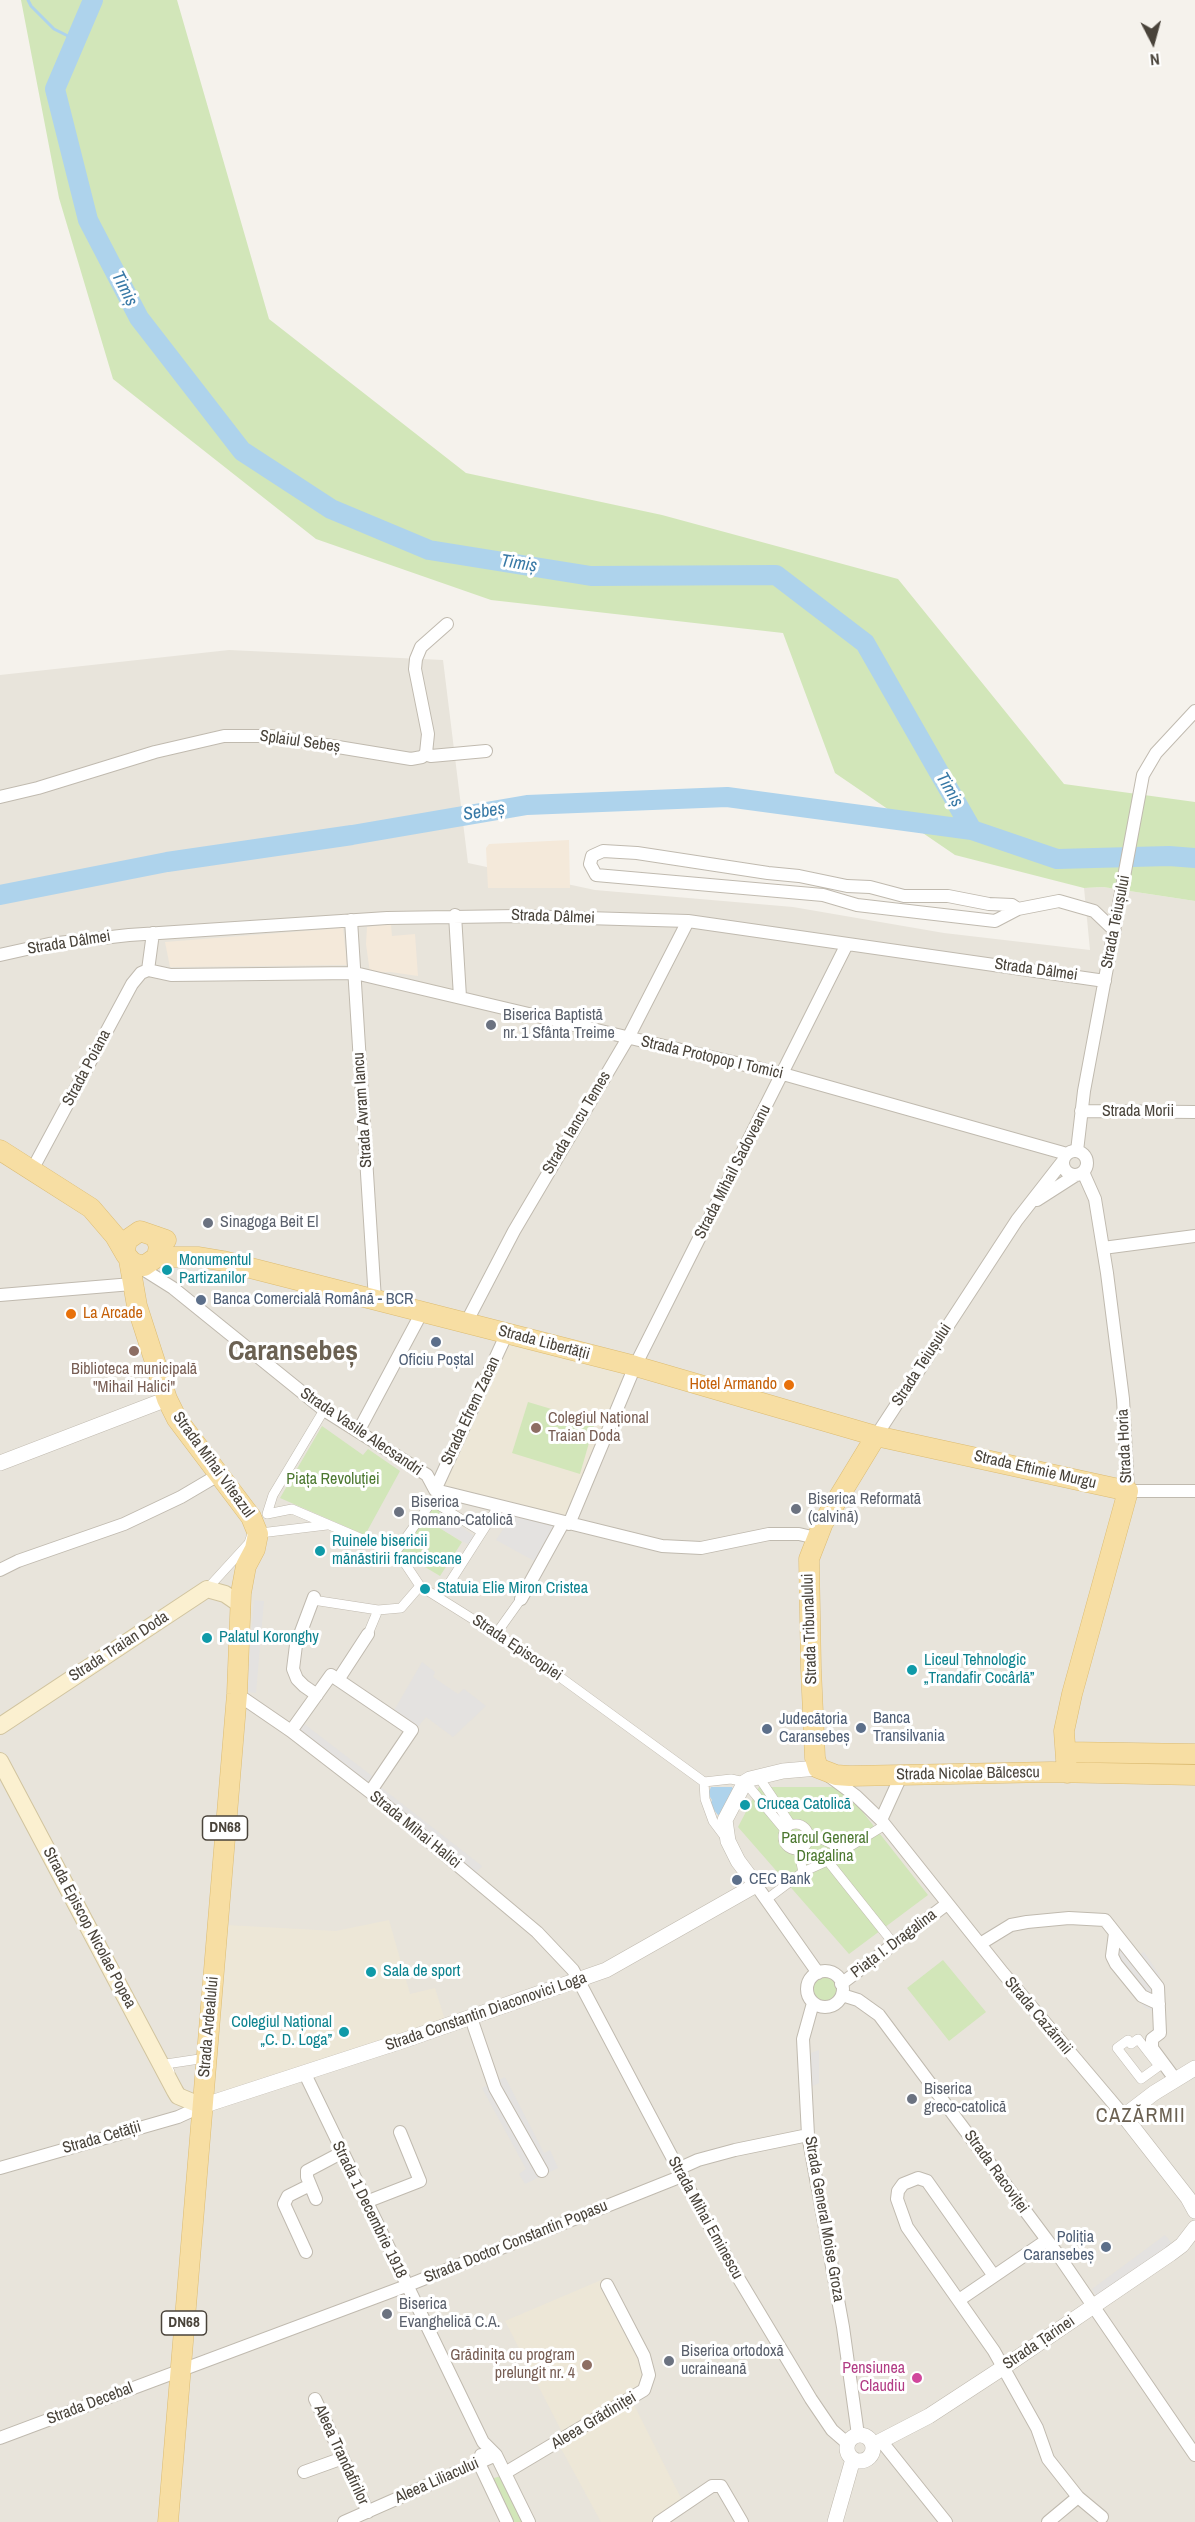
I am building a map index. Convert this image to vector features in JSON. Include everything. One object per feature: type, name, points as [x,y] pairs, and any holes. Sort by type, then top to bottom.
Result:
[{"type":"main road","points":[[0,1150],[91,1208],[127,1255]]},
{"type":"main road","name":"Strada Libertății","points":[[91,1208],[147,1234],[210,1258],[635,1366],[876,1436]]},
{"type":"main road","points":[[127,1255],[130,1235],[147,1234]]},
{"type":"main road","name":"Strada Mihai Viteazul","points":[[147,1234],[159,1246],[144,1274],[147,1343],[167,1400],[177,1419],[251,1517],[258,1534]]},
{"type":"main road","name":"Strada Libertății","points":[[127,1255],[139,1265],[144,1274],[210,1258]]},
{"type":"main road","name":"Strada Eftimie Murgu","points":[[876,1436],[1128,1491]]},
{"type":"main road","name":"Strada Tribunalului","points":[[818,1768],[815,1758],[809,1559],[816,1538],[832,1506],[876,1436]]},
{"type":"main road","name":"Strada Horia","points":[[1067,1773],[1064,1731],[1072,1694],[1128,1491]]},
{"type":"main road","name":"Strada Ardealului","points":[[168,2522],[181,2369],[192,2095],[203,2058],[237,1694],[241,1605],[246,1566],[255,1549],[258,1534]]},
{"type":"main road","points":[[207,1589],[225,1594],[241,1605]]},
{"type":"main road","name":"Strada Traian Doda","points":[[0,1726],[207,1589]]},
{"type":"main road","points":[[1067,1752],[1195,1754]]},
{"type":"main road","name":"Strada Episcop Nicolae Popea","points":[[0,1761],[164,2065],[192,2095]]},
{"type":"main road","name":"Strada Nicolae Bălcescu","points":[[818,1768],[836,1775],[850,1776],[1067,1773],[1195,1775]]},
{"type":"street","points":[[424,754],[428,734],[415,669],[421,647],[447,624]]},
{"type":"street","name":"Strada Teiușului","points":[[876,1436],[971,1288],[1028,1205],[1069,1156],[1082,1111],[1138,798],[1147,765],[1173,733],[1195,711]]},
{"type":"street","name":"Splaiul Sebeș","points":[[0,797],[38,788],[155,752],[225,736],[271,736],[411,759],[424,754],[431,756],[486,751]]},
{"type":"street","points":[[1018,909],[1011,905],[989,904],[948,896],[904,896],[870,887],[847,886],[799,876],[637,853],[603,851],[592,856],[590,864],[596,875],[824,895],[857,905],[995,921],[1018,909],[1059,901],[1094,911],[1115,931]]},
{"type":"street","points":[[455,915],[460,997]]},
{"type":"street","name":"Strada Dâlmei","points":[[0,955],[60,942],[153,933],[455,915],[688,921],[1105,981]]},
{"type":"street","name":"Strada Avram Iancu","points":[[351,920],[375,1300]]},
{"type":"street","name":"Strada Iancu Temes","points":[[466,1323],[513,1231],[628,1038],[688,921]]},
{"type":"street","points":[[148,970],[153,933]]},
{"type":"street","name":"Strada Mihail Sadoveanu","points":[[520,1599],[566,1523],[635,1366],[847,944]]},
{"type":"street","name":"Strada Protopop I Tomici","points":[[148,970],[171,975],[355,973],[783,1074],[1069,1156]]},
{"type":"street","name":"Strada Poiana","points":[[32,1170],[132,984],[141,973],[148,970]]},
{"type":"street","name":"Strada Morii","points":[[1082,1111],[1195,1112]]},
{"type":"street","points":[[1083,1154],[1087,1161],[1079,1173],[1066,1171],[1069,1156],[1083,1154]]},
{"type":"street","name":"Strada Teiușului","points":[[1028,1205],[1079,1173]]},
{"type":"street","name":"Strada Horia","points":[[1079,1173],[1095,1199],[1103,1248],[1123,1399],[1128,1491]]},
{"type":"street","points":[[1103,1248],[1195,1236]]},
{"type":"street","points":[[0,1295],[144,1274]]},
{"type":"street","name":"Strada Vasile Alecsandri","points":[[144,1274],[172,1288],[324,1410],[427,1475],[432,1499],[498,1507],[642,1543],[685,1548],[717,1545],[769,1534],[787,1533],[816,1538]]},
{"type":"street","points":[[359,1431],[422,1312]]},
{"type":"street","name":"Strada Efrem Zacan","points":[[432,1499],[507,1333]]},
{"type":"street","points":[[0,1463],[167,1400]]},
{"type":"street","name":"Strada Episcopiei","points":[[324,1410],[273,1495],[267,1514],[292,1509],[395,1553],[420,1586],[527,1653],[704,1782]]},
{"type":"street","points":[[0,1570],[18,1561],[124,1524],[181,1497],[220,1474]]},
{"type":"street","name":"Strada Eftimie Murgu","points":[[1128,1491],[1195,1491]]},
{"type":"street","points":[[395,1553],[432,1499],[482,1532]]},
{"type":"street","points":[[445,1590],[498,1507]]},
{"type":"street","points":[[207,1589],[249,1543],[252,1534],[327,1525]]},
{"type":"street","points":[[317,1695],[304,1686],[293,1669],[296,1645],[313,1598],[378,1610],[401,1608],[420,1586]]},
{"type":"street","points":[[496,1634],[520,1599]]},
{"type":"street","points":[[291,1731],[317,1695],[335,1678],[368,1634],[378,1610]]},
{"type":"street","points":[[335,1678],[412,1730],[370,1792]]},
{"type":"street","name":"Strada Mihai Halici","points":[[237,1694],[291,1731],[370,1792],[537,1932],[573,1970],[580,1981]]},
{"type":"street","name":"Strada Nicolae Bălcescu","points":[[752,1779],[818,1768]]},
{"type":"street","name":"Strada Cazărmii","points":[[818,1768],[856,1796],[883,1823],[947,1904],[1124,2116],[1188,2198],[1195,2211]]},
{"type":"street","points":[[767,1899],[803,1872],[845,1850],[883,1823],[901,1776]]},
{"type":"street","points":[[752,1779],[704,1782],[705,1799],[713,1821],[728,1841],[738,1861],[818,1973],[810,1980],[807,1989],[813,2003],[830,2007],[839,2000],[842,1989]]},
{"type":"street","points":[[728,1841],[725,1820],[752,1779]]},
{"type":"street","points":[[752,1779],[788,1828]]},
{"type":"street","points":[[752,1779],[788,1828]]},
{"type":"street","points":[[788,1828],[803,1827],[808,1833],[845,1850]]},
{"type":"street","points":[[788,1828],[784,1842],[790,1848],[798,1850],[805,1845],[808,1833]]},
{"type":"street","points":[[798,1850],[803,1872]]},
{"type":"street","points":[[827,1860],[894,1944]]},
{"type":"street","name":"Strada Constantin Diaconovici Loga","points":[[192,2095],[305,2074],[580,1981],[606,1970],[756,1885]]},
{"type":"street","name":"Piața I. Dragalina","points":[[842,1989],[894,1944],[947,1904]]},
{"type":"street","points":[[980,1944],[1011,1925],[1044,1920],[1105,1920],[1158,1987],[1160,2033],[1152,2039],[1152,2048],[1175,2079]]},
{"type":"street","points":[[1115,1933],[1112,1956],[1116,1964],[1142,1996],[1159,2004]]},
{"type":"street","name":"Strada Racoviței","points":[[818,1973],[829,1972],[835,1975],[842,1989],[879,2015],[1047,2240],[1195,2455]]},
{"type":"street","name":"Strada Mihai Eminescu","points":[[580,1981],[680,2173],[739,2279],[832,2430],[853,2439]]},
{"type":"street","name":"Strada General Moise Groza","points":[[813,2003],[803,2039],[808,2135],[843,2327],[853,2439]]},
{"type":"street","points":[[471,2018],[495,2088],[543,2171]]},
{"type":"street","points":[[1138,2039],[1159,2066],[1141,2079],[1117,2048],[1128,2040],[1131,2044],[1138,2039]]},
{"type":"street","points":[[164,2065],[203,2058]]},
{"type":"street","points":[[1124,2116],[1175,2079],[1195,2068]]},
{"type":"street","name":"Strada 1 Decembrie 1918","points":[[305,2074],[341,2153],[483,2442],[496,2455],[529,2522]]},
{"type":"street","name":"Strada Cetății","points":[[0,2168],[178,2117],[192,2095]]},
{"type":"street","points":[[366,2202],[420,2181],[400,2132]]},
{"type":"street","name":"Strada Doctor Constantin Popasu","points":[[181,2369],[406,2286],[680,2173],[698,2160],[808,2135]]},
{"type":"street","points":[[316,2199],[307,2171],[341,2153]]},
{"type":"street","points":[[994,2276],[927,2181],[918,2178],[903,2184],[898,2191],[897,2199],[907,2227],[1004,2367],[1038,2428],[1048,2459],[1078,2497],[1102,2517]]},
{"type":"street","points":[[306,2252],[284,2204],[288,2196],[310,2185]]},
{"type":"street","name":"Strada Țarinei","points":[[878,2444],[929,2416],[1094,2307],[1182,2245],[1195,2228]]},
{"type":"street","points":[[959,2300],[1047,2240]]},
{"type":"street","name":"Aleea Grădiniței","points":[[505,2473],[644,2390],[649,2375],[644,2356],[607,2285]]},
{"type":"street","name":"Strada Decebal","points":[[0,2438],[181,2369]]},
{"type":"street","name":"Aleea Trandafirilor","points":[[315,2399],[368,2512]]},
{"type":"street","points":[[878,2444],[869,2458],[861,2461],[853,2459],[847,2452],[853,2439],[868,2437],[878,2444],[946,2522]]},
{"type":"street","points":[[483,2442],[479,2463],[507,2522]]},
{"type":"street","name":"Aleea Liliacului","points":[[344,2522],[496,2455]]},
{"type":"street","points":[[304,2472],[343,2457]]},
{"type":"street","points":[[835,2522],[853,2459]]},
{"type":"street","points":[[659,2522],[712,2486],[721,2486],[742,2522]]},
{"type":"street","points":[[1048,2522],[1078,2497]]},
{"type":"shaded area","points":[[229,650],[443,660],[468,863],[595,890],[793,907],[944,933],[1090,950],[1084,888],[1103,887],[1195,901],[1195,2522],[0,2522],[0,675]]},
{"type":"shaded area","points":[[569,840],[570,888],[488,888],[486,848],[489,844]]},
{"type":"shaded area","points":[[391,924],[392,936],[415,934],[418,976],[390,972],[370,973],[366,944],[367,927]]},
{"type":"shaded area","points":[[343,928],[347,965],[170,967],[165,942]]},
{"type":"shaded area","name":"Colegiul Național Traian Doda","points":[[507,1333],[635,1366],[569,1524],[435,1490]]},
{"type":"shaded area","points":[[440,1511],[474,1536],[469,1545],[438,1527]]},
{"type":"shaded area","points":[[513,1514],[558,1526],[536,1562],[496,1540]]},
{"type":"shaded area","points":[[254,1600],[264,1601],[256,1693],[247,1692]]},
{"type":"shaded area","points":[[422,1662],[435,1672],[433,1677],[458,1694],[464,1689],[486,1706],[453,1737],[426,1717],[416,1729],[392,1714]]},
{"type":"shaded area","points":[[303,1723],[376,1779],[370,1787],[297,1731]]},
{"type":"shaded area","points":[[378,1785],[482,1866],[476,1873],[372,1792]]},
{"type":"shaded area","points":[[389,1920],[410,1994],[435,1988],[445,2020],[211,2096],[226,1925],[336,1931]]},
{"type":"shaded area","points":[[1115,1947],[1129,1947],[1137,1956],[1144,1952],[1160,1976],[1156,1982],[1154,2012],[1144,2007],[1111,1963]]},
{"type":"shaded area","points":[[819,2050],[819,2083],[811,2087],[811,2053]]},
{"type":"shaded area","points":[[505,2077],[544,2153],[550,2150],[558,2168],[525,2184],[519,2174],[526,2169],[482,2088]]},
{"type":"shaded area","points":[[1165,2235],[1174,2246],[1098,2300],[1092,2289]]},
{"type":"shaded area","points":[[606,2278],[607,2285],[649,2375],[631,2399],[685,2506],[657,2522],[601,2522],[558,2443],[565,2438],[505,2321]]},
{"type":"green space","points":[[21,0],[177,0],[269,319],[466,473],[662,515],[898,579],[1064,784],[1195,802],[1195,901],[1103,887],[1084,888],[955,855],[835,773],[783,633],[491,600],[316,539],[113,379],[59,198]]},
{"type":"green space","points":[[528,1402],[595,1422],[580,1474],[512,1453]]},
{"type":"green space","name":"Piața Revoluției","points":[[322,1426],[363,1455],[368,1449],[400,1471],[365,1535],[280,1498]]},
{"type":"green space","points":[[431,1506],[440,1511],[438,1527],[462,1542],[440,1576],[400,1552]]},
{"type":"green space","name":"Parcul General Dragalina","points":[[759,1787],[843,1787],[928,1895],[849,1954],[738,1827]]},
{"type":"green space","points":[[943,1960],[986,2012],[949,2041],[907,1988]]},
{"type":"green space","points":[[824,1976],[833,1980],[837,1989],[833,1998],[824,2002],[815,1998],[811,1989],[815,1980]]},
{"type":"green space","points":[[501,2476],[525,2522],[512,2522],[492,2483],[494,2478]]},
{"type":"water","points":[[711,1787],[732,1787],[735,1793],[723,1814],[718,1815],[710,1805],[712,1800],[708,1794]]},
{"type":"waterway","points":[[28,0],[54,29],[76,40]]},
{"type":"waterway","name":"Timiș","points":[[93,0],[55,89],[88,220],[139,318],[242,451],[331,509],[429,550],[591,576],[776,575],[865,643],[972,830]]},
{"type":"waterway","name":"Sebeș","points":[[0,895],[167,862],[352,835],[527,805],[727,797],[972,830],[1057,859],[1169,856],[1195,858]]},
{"type":"place","name":"Biserica Baptistă nr. 1 Sfânta Treime","points":[[491,1025]]},
{"type":"place","name":"Sinagoga Beit El","points":[[208,1223]]},
{"type":"place","name":"Monumentul Partizanilor","points":[[167,1270]]},
{"type":"place","name":"Banca Comercială Română - BCR","points":[[201,1300]]},
{"type":"place","name":"La Arcade","points":[[71,1314]]},
{"type":"place","name":"Oficiu Poștal","points":[[436,1342]]},
{"type":"place","name":"Biblioteca municipală \"Mihail Halici\"","points":[[134,1351]]},
{"type":"place","name":"Hotel Armando","points":[[789,1385]]},
{"type":"place","name":"Colegiul Național Traian Doda","points":[[536,1428]]},
{"type":"place","name":"Biserica Reformată (calvină)","points":[[796,1509]]},
{"type":"place","name":"Biserica Romano-Catolică","points":[[399,1512]]},
{"type":"place","name":"Ruinele bisericii mănăstirii franciscane","points":[[320,1551]]},
{"type":"place","name":"Statuia Elie Miron Cristea","points":[[425,1589]]},
{"type":"place","name":"Palatul Koronghy","points":[[207,1638]]},
{"type":"place","name":"Liceul Tehnologic „Trandafir Cocârlă”","points":[[912,1670]]},
{"type":"place","name":"Banca Transilvania","points":[[861,1728]]},
{"type":"place","name":"Judecătoria Caransebeș","points":[[767,1729]]},
{"type":"place","name":"Crucea Catolică","points":[[745,1805]]},
{"type":"place","name":"CEC Bank","points":[[737,1880]]},
{"type":"place","name":"Sala de sport","points":[[371,1972]]},
{"type":"place","name":"Colegiul Național „C. D. Loga”","points":[[344,2032]]},
{"type":"place","name":"Biserica greco-catolică","points":[[912,2099]]},
{"type":"place","name":"Poliția Caransebeș","points":[[1106,2247]]},
{"type":"place","name":"Biserica Evanghelică C.A.","points":[[387,2314]]},
{"type":"place","name":"Biserica ortodoxă ucraineană","points":[[669,2361]]},
{"type":"place","name":"Grădinița cu program prelungit nr. 4","points":[[587,2365]]},
{"type":"place","name":"Pensiunea Claudiu","points":[[917,2378]]},
{"type":"district","name":"Caransebeș","points":[[293,1352]]},
{"type":"district","name":"CAZĂRMII","points":[[1141,2117]]}]
